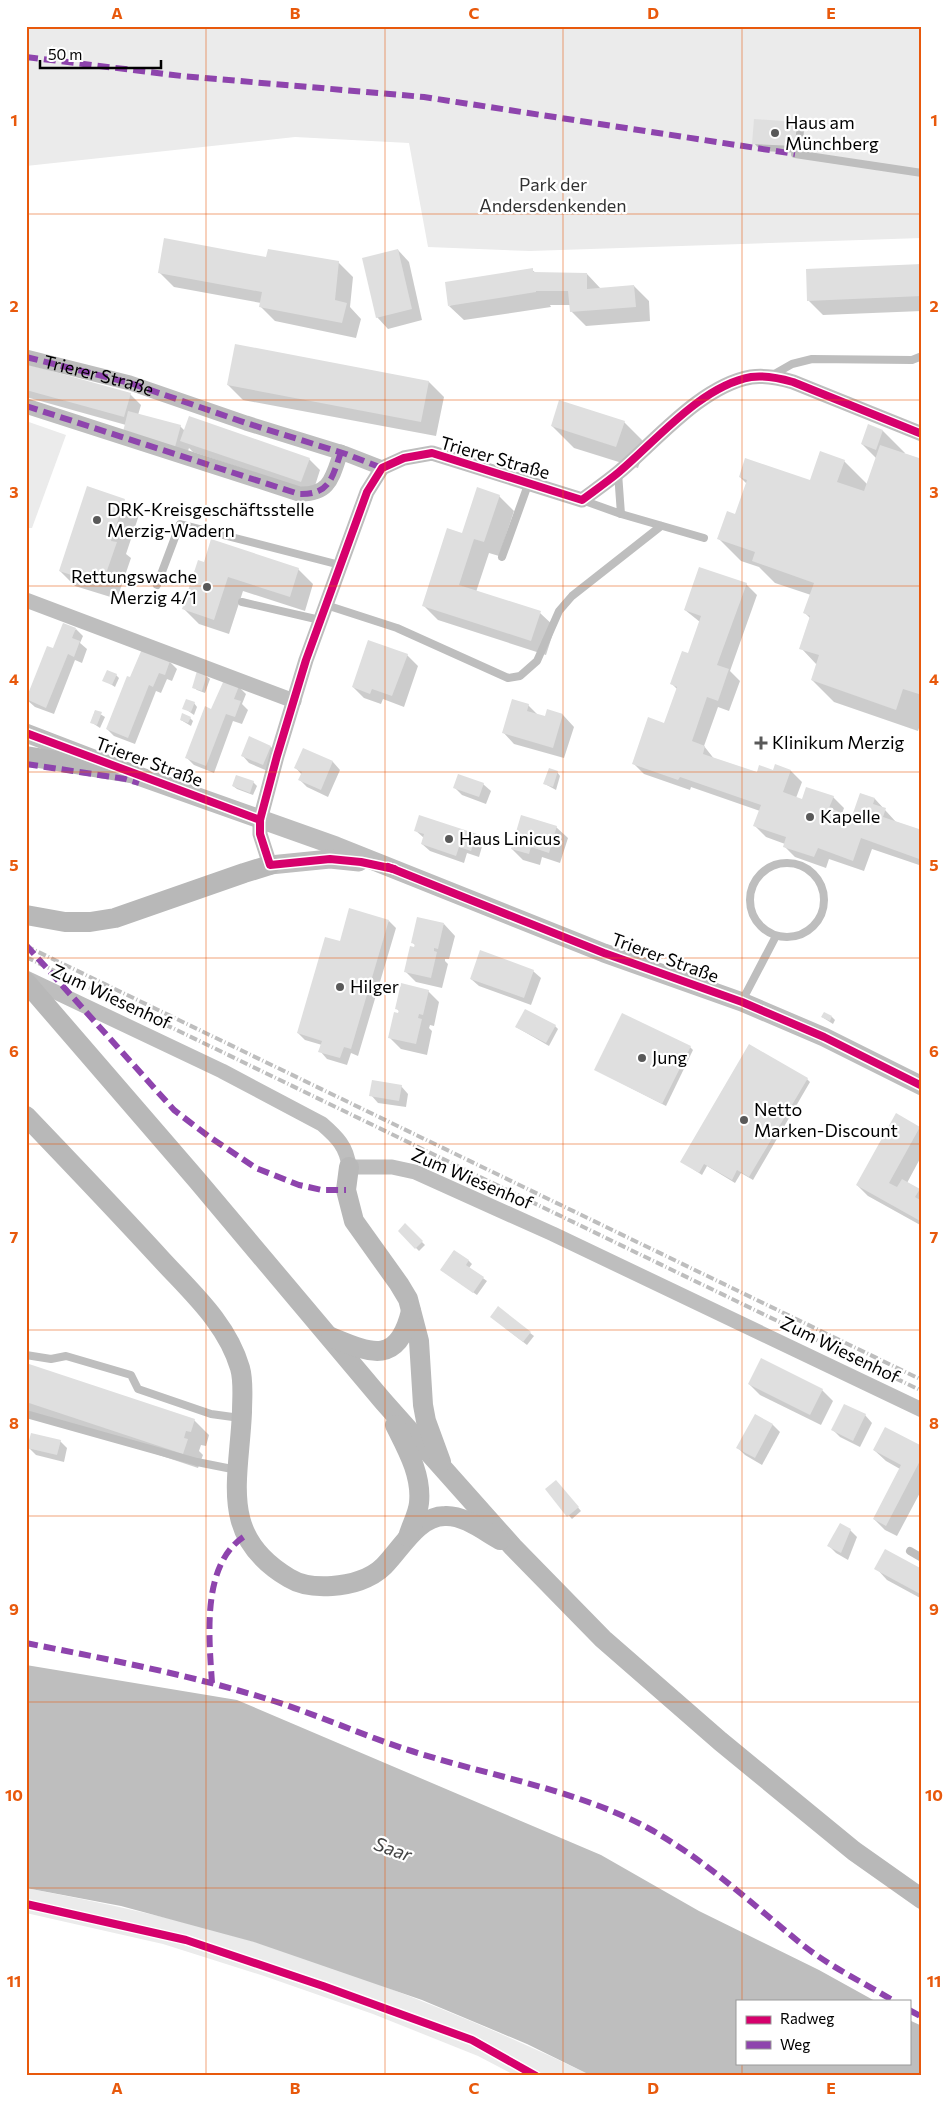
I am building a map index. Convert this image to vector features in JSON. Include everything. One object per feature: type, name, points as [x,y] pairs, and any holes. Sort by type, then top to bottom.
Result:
[{"type":"main road","points":[[26,756],[130,773]]},
{"type":"main road","points":[[26,915],[65,922],[90,922],[115,918],[270,865]]},
{"type":"main road","points":[[26,982],[329,1336],[382,1401],[513,1547],[603,1639],[720,1741],[854,1850],[922,1899]]},
{"type":"main road","points":[[26,1116],[114,1207],[217,1320],[231,1343],[241,1370],[242,1419],[237,1470],[237,1513],[245,1536],[261,1557],[291,1579],[317,1587],[351,1585],[383,1568],[407,1539],[426,1522],[436,1517],[447,1516],[460,1519],[513,1547]]},
{"type":"main road","points":[[349,1167],[346,1190],[354,1221],[408,1299],[419,1341],[423,1405],[426,1421],[444,1470]]},
{"type":"main road","points":[[329,1336],[358,1348],[369,1351],[382,1351],[400,1340],[407,1325],[410,1311]]},
{"type":"main road","points":[[382,1401],[414,1464],[419,1503],[407,1539]]},
{"type":"street","name":"Trierer Straße","points":[[26,357],[130,383],[246,423],[341,452],[382,468],[404,458],[432,453],[582,500]]},
{"type":"street","points":[[582,500],[618,473],[679,417],[707,397],[731,384],[751,377],[771,376],[793,382],[922,434]]},
{"type":"street","points":[[26,406],[298,494],[313,494],[323,490],[333,474],[341,452]]},
{"type":"street","points":[[270,865],[260,834],[260,820],[277,756],[320,620],[367,492],[382,468]]},
{"type":"street","points":[[26,600],[294,701]]},
{"type":"street","name":"Trierer Straße","points":[[26,732],[130,773],[200,796],[260,820],[336,846],[604,952],[742,1002],[832,1041],[922,1086]]},
{"type":"street","name":"Trierer Straße","points":[[270,865],[330,859],[361,862],[394,869]]},
{"type":"street","name":"Zum Wiesenhof","points":[[26,978],[222,1071],[322,1124],[336,1136],[344,1148],[349,1167],[392,1167],[415,1172],[553,1234],[922,1410]]},
{"type":"lane","points":[[795,154],[922,173]]},
{"type":"lane","points":[[771,376],[792,364],[812,359],[912,360],[922,356]]},
{"type":"lane","points":[[618,473],[622,514]]},
{"type":"lane","points":[[502,557],[529,482]]},
{"type":"lane","points":[[582,500],[704,538]]},
{"type":"lane","points":[[157,585],[180,524],[340,566]]},
{"type":"lane","points":[[326,605],[397,628],[508,678],[520,676],[537,662],[558,611],[572,596],[661,526]]},
{"type":"lane","points":[[242,602],[320,620]]},
{"type":"lane","points":[[793,864],[803,867],[819,881],[823,891],[822,913],[816,923],[803,933],[787,938],[776,936],[765,931],[757,923],[750,907],[751,890],[756,879],[773,866],[793,864]]},
{"type":"lane","points":[[742,1002],[776,936]]},
{"type":"lane","points":[[26,1355],[51,1359],[66,1356],[131,1375],[138,1389],[211,1414],[242,1419]]},
{"type":"lane","points":[[26,1414],[197,1462],[237,1470]]},
{"type":"lane","points":[[910,1551],[922,1558]]},
{"type":"green space","name":"Park der Andersdenkenden","points":[[26,26],[922,26],[922,238],[530,251],[428,247],[409,143],[295,137],[26,166]]},
{"type":"green space","points":[[26,421],[66,435],[32,528],[26,528]]},
{"type":"green space","points":[[26,1888],[170,1919],[255,1942],[298,1956],[383,1986],[468,2020],[592,2076],[516,2076],[478,2056],[373,2014],[264,1976],[163,1944],[26,1913]]},
{"type":"water","name":"Saar","points":[[26,1665],[237,1700],[601,1855],[699,1911],[819,1970],[873,2000],[736,2000],[736,2064],[910,2064],[910,2020],[922,2026],[922,2076],[592,2076],[527,2044],[422,2000],[254,1942],[121,1906],[26,1888]]},
{"type":"building","name":"Haus am Münchberg","points":[[754,119],[797,122],[795,146],[752,144]]},
{"type":"building","points":[[164,238],[266,257],[268,249],[339,261],[335,300],[347,303],[342,323],[259,307],[262,292],[158,273]]},
{"type":"building","points":[[398,249],[412,309],[376,318],[362,258]]},
{"type":"building","points":[[922,264],[922,296],[807,301],[806,269]]},
{"type":"building","points":[[533,268],[533,272],[587,273],[587,289],[634,285],[636,307],[570,312],[568,291],[536,291],[448,306],[445,282]]},
{"type":"building","points":[[235,344],[429,381],[421,422],[227,385]]},
{"type":"building","points":[[26,364],[131,393],[124,417],[26,390]]},
{"type":"building","points":[[559,400],[625,421],[616,447],[551,426]]},
{"type":"building","points":[[128,411],[181,425],[175,447],[123,432]]},
{"type":"building","points":[[189,416],[310,458],[301,482],[180,441]]},
{"type":"building","points":[[868,424],[883,430],[876,450],[861,444]]},
{"type":"building","points":[[880,445],[922,459],[922,695],[903,689],[896,710],[811,680],[819,655],[799,649],[810,616],[803,613],[814,583],[752,561],[755,552],[717,539],[727,511],[735,514],[747,480],[739,477],[745,458],[810,480],[820,451],[845,460],[837,482],[864,491]]},
{"type":"building","name":"DRK-Kreisgeschäftsstelle Merzig-Wadern","points":[[87,486],[125,499],[111,541],[117,542],[102,585],[59,571]]},
{"type":"building","points":[[477,487],[500,495],[484,542],[474,539],[459,585],[541,611],[531,641],[422,606],[447,528],[462,533]]},
{"type":"building","name":"Rettungswache Merzig 4/1","points":[[211,539],[299,568],[290,597],[228,577],[214,620],[182,609],[198,560],[204,562]]},
{"type":"building","points":[[699,567],[747,583],[717,665],[729,669],[718,701],[707,697],[692,741],[705,746],[703,754],[757,772],[759,765],[773,770],[775,764],[791,770],[783,792],[802,799],[806,787],[834,796],[829,808],[852,816],[860,793],[875,798],[873,804],[886,808],[883,817],[922,830],[922,860],[861,838],[853,861],[818,848],[814,857],[783,847],[786,837],[753,826],[761,805],[680,777],[678,780],[632,764],[648,717],[664,723],[677,687],[670,684],[682,651],[688,653],[701,616],[684,610]]},
{"type":"building","points":[[63,623],[76,628],[72,638],[80,641],[74,657],[68,654],[46,708],[26,699],[47,646],[53,648]]},
{"type":"building","points":[[368,640],[408,654],[392,696],[372,689],[370,694],[352,687]]},
{"type":"building","points":[[142,649],[170,661],[165,675],[159,673],[153,687],[149,685],[128,738],[106,729],[127,676],[130,677]]},
{"type":"building","points":[[107,670],[117,674],[112,685],[102,681]]},
{"type":"building","points":[[197,671],[207,674],[202,691],[192,688]]},
{"type":"building","points":[[224,680],[239,686],[234,699],[241,701],[235,717],[226,714],[206,766],[185,758],[205,706],[211,709]]},
{"type":"building","points":[[186,699],[195,702],[191,712],[182,709]]},
{"type":"building","points":[[512,699],[529,704],[527,711],[545,716],[547,709],[563,714],[553,748],[502,733]]},
{"type":"building","points":[[95,710],[102,712],[97,725],[90,723]]},
{"type":"building","points":[[182,713],[191,717],[188,723],[180,720]]},
{"type":"building","points":[[249,736],[271,746],[263,765],[241,756]]},
{"type":"building","points":[[303,748],[333,761],[321,790],[298,780],[302,772],[294,768]]},
{"type":"building","points":[[549,768],[558,771],[553,787],[543,784]]},
{"type":"building","points":[[458,774],[484,783],[479,797],[453,788]]},
{"type":"building","points":[[236,775],[254,781],[250,793],[232,786]]},
{"type":"building","name":"Haus Linicus","points":[[419,815],[477,834],[471,851],[459,847],[456,856],[421,844],[424,834],[414,831]]},
{"type":"building","points":[[521,815],[557,826],[549,853],[531,847],[529,854],[511,849]]},
{"type":"building","name":"Hilger","points":[[349,908],[389,920],[351,1049],[344,1047],[340,1058],[318,1052],[322,1041],[297,1033],[325,937],[340,941]]},
{"type":"building","points":[[417,917],[444,923],[438,949],[434,948],[434,951],[437,952],[431,978],[404,972],[410,946],[414,947],[415,944],[411,943]]},
{"type":"building","points":[[480,950],[534,970],[524,998],[470,979]]},
{"type":"building","points":[[401,983],[429,990],[423,1015],[419,1014],[418,1018],[422,1019],[416,1044],[388,1038],[394,1012],[398,1013],[399,1010],[395,1009]]},
{"type":"building","points":[[525,1009],[556,1025],[546,1043],[515,1027]]},
{"type":"building","points":[[824,1012],[832,1016],[830,1021],[821,1017]]},
{"type":"building","name":"Jung","points":[[622,1013],[691,1046],[662,1104],[594,1070]]},
{"type":"building","name":"Netto Marken-Discount","points":[[749,1044],[808,1078],[749,1177],[737,1170],[732,1180],[704,1164],[699,1173],[680,1162]]},
{"type":"building","points":[[372,1080],[402,1085],[399,1101],[369,1096]]},
{"type":"building","points":[[896,1113],[920,1127],[889,1183],[897,1187],[902,1179],[920,1189],[915,1197],[922,1201],[922,1222],[856,1185]]},
{"type":"building","points":[[405,1223],[423,1241],[415,1249],[398,1231]]},
{"type":"building","points":[[454,1250],[469,1260],[466,1265],[484,1277],[473,1293],[440,1270]]},
{"type":"building","points":[[498,1306],[531,1332],[523,1342],[490,1317]]},
{"type":"building","points":[[761,1358],[823,1389],[810,1415],[748,1384]]},
{"type":"building","points":[[26,1363],[195,1419],[191,1432],[186,1431],[184,1438],[188,1439],[183,1454],[26,1402]]},
{"type":"building","points":[[844,1404],[866,1414],[853,1441],[831,1430]]},
{"type":"building","points":[[755,1414],[773,1424],[755,1458],[736,1448]]},
{"type":"building","points":[[885,1427],[922,1446],[922,1457],[886,1526],[873,1519],[901,1465],[873,1450]]},
{"type":"building","points":[[31,1433],[61,1440],[57,1455],[27,1448]]},
{"type":"building","points":[[556,1480],[579,1507],[567,1517],[545,1489]]},
{"type":"building","points":[[840,1523],[851,1529],[841,1553],[827,1546]]},
{"type":"building","points":[[885,1549],[922,1569],[922,1595],[874,1569]]},
{"type":"railway","points":[[26,946],[922,1380]]},
{"type":"railway","points":[[26,957],[922,1391]]},
{"type":"marked path","points":[[26,57],[182,76],[424,97],[795,154]]},
{"type":"marked path","points":[[26,357],[130,383],[246,423],[346,454],[382,468]]},
{"type":"marked path","points":[[26,406],[299,494],[309,494],[324,488],[332,477],[341,452]]},
{"type":"marked path","points":[[26,764],[126,779],[139,783]]},
{"type":"marked path","points":[[26,945],[174,1110],[208,1136],[256,1168],[299,1185],[322,1190],[346,1190]]},
{"type":"marked path","points":[[212,1683],[210,1624],[214,1583],[221,1564],[231,1548],[245,1536]]},
{"type":"marked path","points":[[26,1643],[235,1689],[284,1704],[401,1748],[566,1794],[622,1815],[648,1828],[690,1854],[814,1954],[892,2000]]},
{"type":"marked path","points":[[910,2011],[922,2017]]},
{"type":"cycle path","points":[[394,869],[361,862],[330,859],[270,865],[260,834],[260,820],[306,660],[367,492],[382,468],[404,458],[432,453],[582,500],[619,472],[680,416],[697,403],[714,391],[732,382],[757,376],[793,382],[922,434]]},
{"type":"cycle path","points":[[26,733],[260,820]]},
{"type":"cycle path","points":[[388,867],[604,953],[742,1002],[824,1037],[922,1086]]},
{"type":"cycle path","points":[[26,1904],[186,1940],[323,1986],[472,2040],[536,2076]]},
{"type":"place","name":"Haus am Münchberg","points":[[775,133]]},
{"type":"place","name":"DRK-Kreisgeschäftsstelle Merzig-Wadern","points":[[97,520]]},
{"type":"place","name":"Rettungswache Merzig 4/1","points":[[207,587]]},
{"type":"place","name":"Klinikum Merzig","points":[[761,743]]},
{"type":"place","name":"Kapelle","points":[[810,817]]},
{"type":"place","name":"Haus Linicus","points":[[449,839]]},
{"type":"place","name":"Hilger","points":[[340,987]]},
{"type":"place","name":"Jung","points":[[642,1058]]},
{"type":"place","name":"Netto Marken-Discount","points":[[744,1120]]}]
